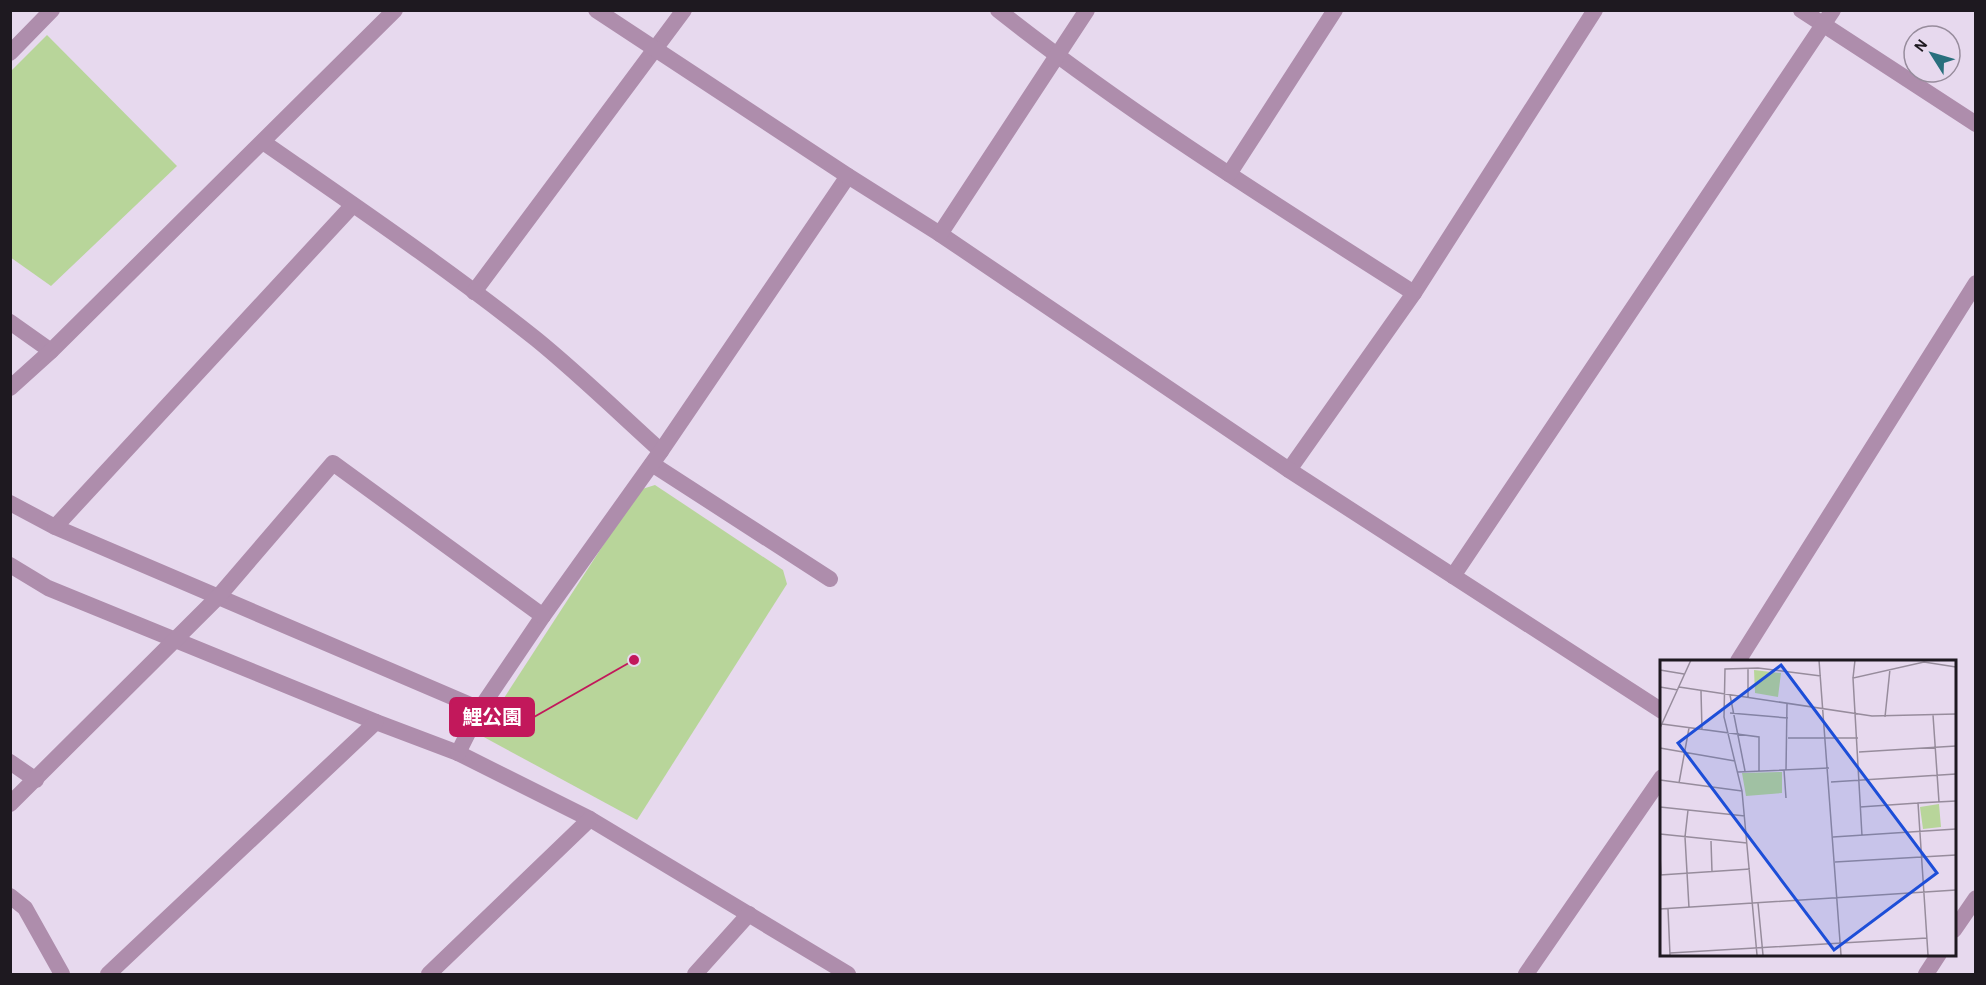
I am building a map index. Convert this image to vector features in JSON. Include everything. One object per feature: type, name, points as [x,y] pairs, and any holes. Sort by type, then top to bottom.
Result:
[{"type":"street","points":[[10,53],[52,10]]},
{"type":"street","points":[[10,388],[51,351],[395,10]]},
{"type":"street","points":[[596,10],[940,234],[1289,470],[1660,710]]},
{"type":"street","points":[[474,292],[684,10]]},
{"type":"street","points":[[998,10],[1056,57],[1229,174],[1414,293]]},
{"type":"street","points":[[940,234],[1087,10]]},
{"type":"street","points":[[1229,174],[1335,10]]},
{"type":"street","points":[[1289,470],[1414,293],[1595,10]]},
{"type":"street","points":[[1801,10],[1976,124]]},
{"type":"street","points":[[1453,576],[1833,10]]},
{"type":"street","points":[[263,142],[474,292],[537,341],[657,457],[830,579]]},
{"type":"street","points":[[458,753],[480,709],[543,616],[657,457],[848,176]]},
{"type":"street","points":[[56,527],[353,204]]},
{"type":"street","points":[[1739,660],[1976,283]]},
{"type":"street","points":[[10,322],[51,351]]},
{"type":"street","points":[[10,804],[218,597],[333,463],[543,616]]},
{"type":"street","points":[[10,503],[56,527],[480,709]]},
{"type":"street","points":[[10,565],[48,588],[376,722],[458,753],[590,819],[848,975]]},
{"type":"street","points":[[108,975],[376,722]]},
{"type":"street","points":[[10,762],[36,780]]},
{"type":"street","points":[[1526,975],[1660,780]]},
{"type":"street","points":[[429,975],[590,819]]},
{"type":"street","points":[[10,896],[25,908],[62,975]]},
{"type":"street","points":[[1956,927],[1976,898]]},
{"type":"street","points":[[694,975],[749,914]]},
{"type":"street","points":[[1926,975],[1938,955]]},
{"type":"green space","points":[[47,35],[177,166],[51,286],[10,257],[11,71]]},
{"type":"green space","points":[[655,485],[783,570],[787,584],[637,820],[480,735],[639,490]]},
{"type":"place","name":"鯉公園","points":[[634,660]]}]
